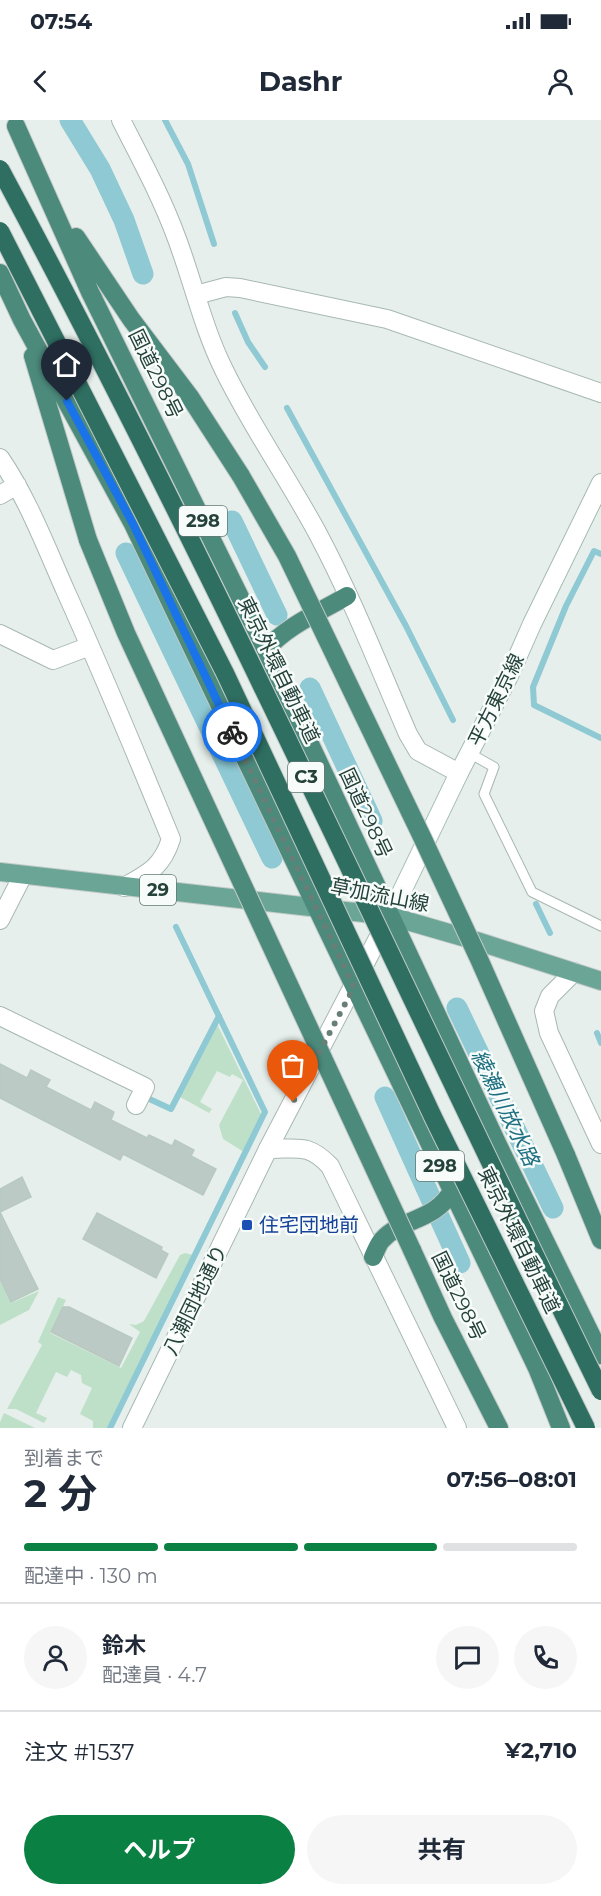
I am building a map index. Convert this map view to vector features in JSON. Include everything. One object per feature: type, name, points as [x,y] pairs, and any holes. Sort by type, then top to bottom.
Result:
[{"type":"highway","name":"国道298号","points":[[14,123],[82,249],[190,397],[242,476],[287,556],[479,959],[601,1240]]},
{"type":"highway","name":"国道298号","points":[[14,123],[90,292],[266,650],[498,1145],[601,1355]]},
{"type":"highway","name":"東京外環自動車道","points":[[0,169],[113,384],[256,671],[479,1142],[601,1391]]},
{"type":"highway","name":"東京外環自動車道","points":[[0,231],[225,673],[434,1119],[586,1428]]},
{"type":"highway","name":"国道298号","points":[[0,273],[22,320],[133,524],[537,1368],[561,1428]]},
{"type":"highway","name":"国道298号","points":[[22,320],[88,540],[130,643],[442,1318],[499,1428]]},
{"type":"highway","points":[[266,650],[274,640],[347,596]]},
{"type":"highway","points":[[373,1257],[380,1241],[389,1233],[436,1210],[446,1202],[452,1191]]},
{"type":"main road","name":"草加流山線","points":[[0,872],[390,916],[601,981]]},
{"type":"street","points":[[121,120],[153,182],[177,238],[204,324],[222,367],[258,434],[308,516],[347,596],[408,734],[417,751],[459,773]]},
{"type":"street","points":[[196,295],[226,287],[240,288],[387,319],[601,393]]},
{"type":"street","points":[[0,458],[32,514],[171,839],[166,856],[150,872],[124,887]]},
{"type":"street","name":"平方東京線","points":[[390,916],[509,676],[601,483]]},
{"type":"street","points":[[0,495],[16,485]]},
{"type":"street","points":[[0,634],[53,660],[90,646]]},
{"type":"street","points":[[0,920],[23,875]]},
{"type":"street","name":"八潮団地通り","points":[[132,1428],[268,1149],[390,916]]},
{"type":"street","points":[[574,972],[550,996],[544,1011],[549,1033],[601,1144]]},
{"type":"street","points":[[0,1016],[145,1087],[136,1105]]},
{"type":"street","points":[[268,1149],[307,1149],[318,1153],[330,1166],[457,1428]]},
{"type":"lane","points":[[469,753],[494,767],[484,794],[532,892],[601,926]]},
{"type":"green space","points":[[216,1022],[262,1116],[244,1152],[223,1139],[219,1125],[243,1080],[232,1074],[230,1077],[217,1071],[200,1102],[212,1109],[209,1113],[180,1097]]},
{"type":"green space","points":[[185,1253],[193,1255],[107,1428],[93,1428],[93,1421],[80,1414],[92,1388],[82,1383],[81,1375],[71,1370],[67,1377],[56,1372],[36,1413],[47,1418],[44,1423],[16,1409],[7,1409],[42,1345],[38,1342],[58,1297],[66,1300],[50,1333],[121,1368],[140,1332],[129,1324],[136,1325],[144,1321],[180,1255]]},
{"type":"green space","points":[[0,1281],[11,1303],[39,1291],[29,1310],[0,1325]]},
{"type":"green space","points":[[4,1413],[35,1428],[0,1428]]},
{"type":"building","points":[[0,1064],[27,1078],[31,1070],[50,1080],[46,1087],[91,1110],[95,1102],[114,1112],[111,1120],[147,1138],[149,1135],[172,1146],[175,1140],[194,1150],[191,1156],[216,1169],[203,1195],[123,1154],[120,1160],[0,1098]]},
{"type":"building","points":[[22,1177],[31,1197],[0,1212],[0,1189]]},
{"type":"building","points":[[0,1212],[38,1289],[11,1302],[0,1279]]},
{"type":"building","points":[[97,1213],[162,1247],[161,1250],[168,1254],[156,1278],[83,1239]]},
{"type":"building","points":[[63,1307],[69,1307],[132,1338],[119,1366],[51,1332]]},
{"type":"waterway","name":"綾瀬川放水路","points":[[70,120],[100,169],[124,220],[143,274]]},
{"type":"waterway","points":[[165,120],[188,164],[214,244]]},
{"type":"waterway","points":[[235,313],[248,342],[265,367]]},
{"type":"waterway","points":[[287,408],[406,626],[453,720]]},
{"type":"waterway","name":"綾瀬川放水路","points":[[232,521],[277,615]]},
{"type":"waterway","points":[[601,554],[594,551],[566,606],[533,687],[534,705],[601,738]]},
{"type":"waterway","name":"綾瀬川放水路","points":[[126,553],[272,858]]},
{"type":"waterway","name":"綾瀬川放水路","points":[[310,688],[372,821]]},
{"type":"waterway","points":[[536,904],[550,933]]},
{"type":"waterway","points":[[110,1428],[265,1112],[176,927]]},
{"type":"waterway","name":"綾瀬川放水路","points":[[457,1008],[553,1208]]},
{"type":"waterway","points":[[143,1096],[171,1109],[219,1016]]},
{"type":"waterway","points":[[597,1033],[601,1043]]},
{"type":"waterway","name":"綾瀬川放水路","points":[[385,1097],[460,1263]]},
{"type":"way so far","points":[[232,732],[354,987],[293,1102]]},
{"type":"place","name":"住宅団地前","points":[[247,1225]]},
{"type":"route","points":[[67,401],[133,524],[232,732]]}]
